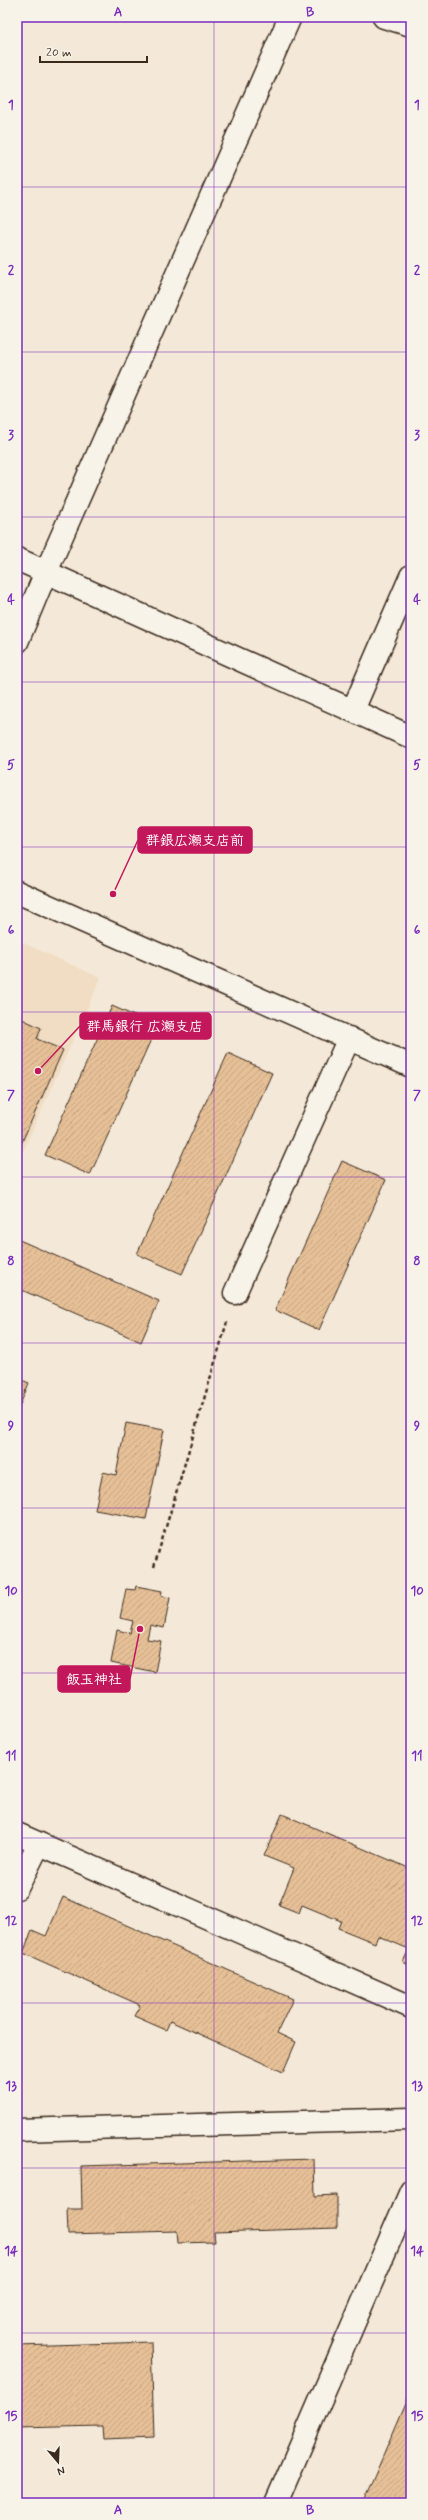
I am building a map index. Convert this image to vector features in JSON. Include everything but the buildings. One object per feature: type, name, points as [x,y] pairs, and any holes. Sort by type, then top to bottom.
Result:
[{"type":"street","points":[[17,642],[46,572],[290,17]]},
{"type":"street","points":[[384,17],[411,26]]},
{"type":"street","points":[[17,559],[411,737]]},
{"type":"street","points":[[352,710],[411,576]]},
{"type":"street","points":[[17,892],[411,1066]]},
{"type":"street","points":[[235,1293],[349,1038]]},
{"type":"street","points":[[17,1834],[411,2007]]},
{"type":"street","points":[[17,1888],[38,1844]]},
{"type":"street","points":[[17,2130],[411,2119]]},
{"type":"street","points":[[276,2503],[411,2191]]},
{"type":"path","points":[[154,1567],[235,1293]]},
{"type":"shaded area","points":[[17,940],[101,978],[17,1165]]},
{"type":"place","name":"群銀広瀬支店前","points":[[113,894]]},
{"type":"place","name":"群馬銀行 広瀬支店","points":[[38,1071]]},
{"type":"place","name":"飯玉神社","points":[[140,1629]]}]
